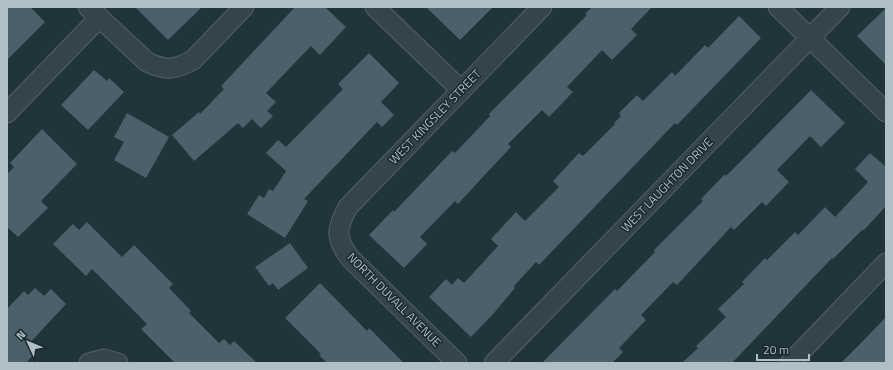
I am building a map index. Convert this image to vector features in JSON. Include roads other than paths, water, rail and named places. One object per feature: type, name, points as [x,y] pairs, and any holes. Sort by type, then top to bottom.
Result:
[{"type":"street","points":[[7,112],[94,12],[147,62],[159,68],[171,69],[182,66],[193,60],[244,7]]},
{"type":"street","points":[[375,7],[461,90]]},
{"type":"street","name":"WEST KINGSLEY STREET","points":[[338,233],[341,220],[348,207],[542,7]]},
{"type":"street","points":[[778,7],[886,112]]},
{"type":"street","name":"WEST LAUGHTON DRIVE","points":[[494,363],[840,7]]},
{"type":"street","name":"NORTH DUVALL AVENUE","points":[[338,233],[341,246],[350,258],[457,363]]},
{"type":"street","points":[[790,363],[886,263]]}]
